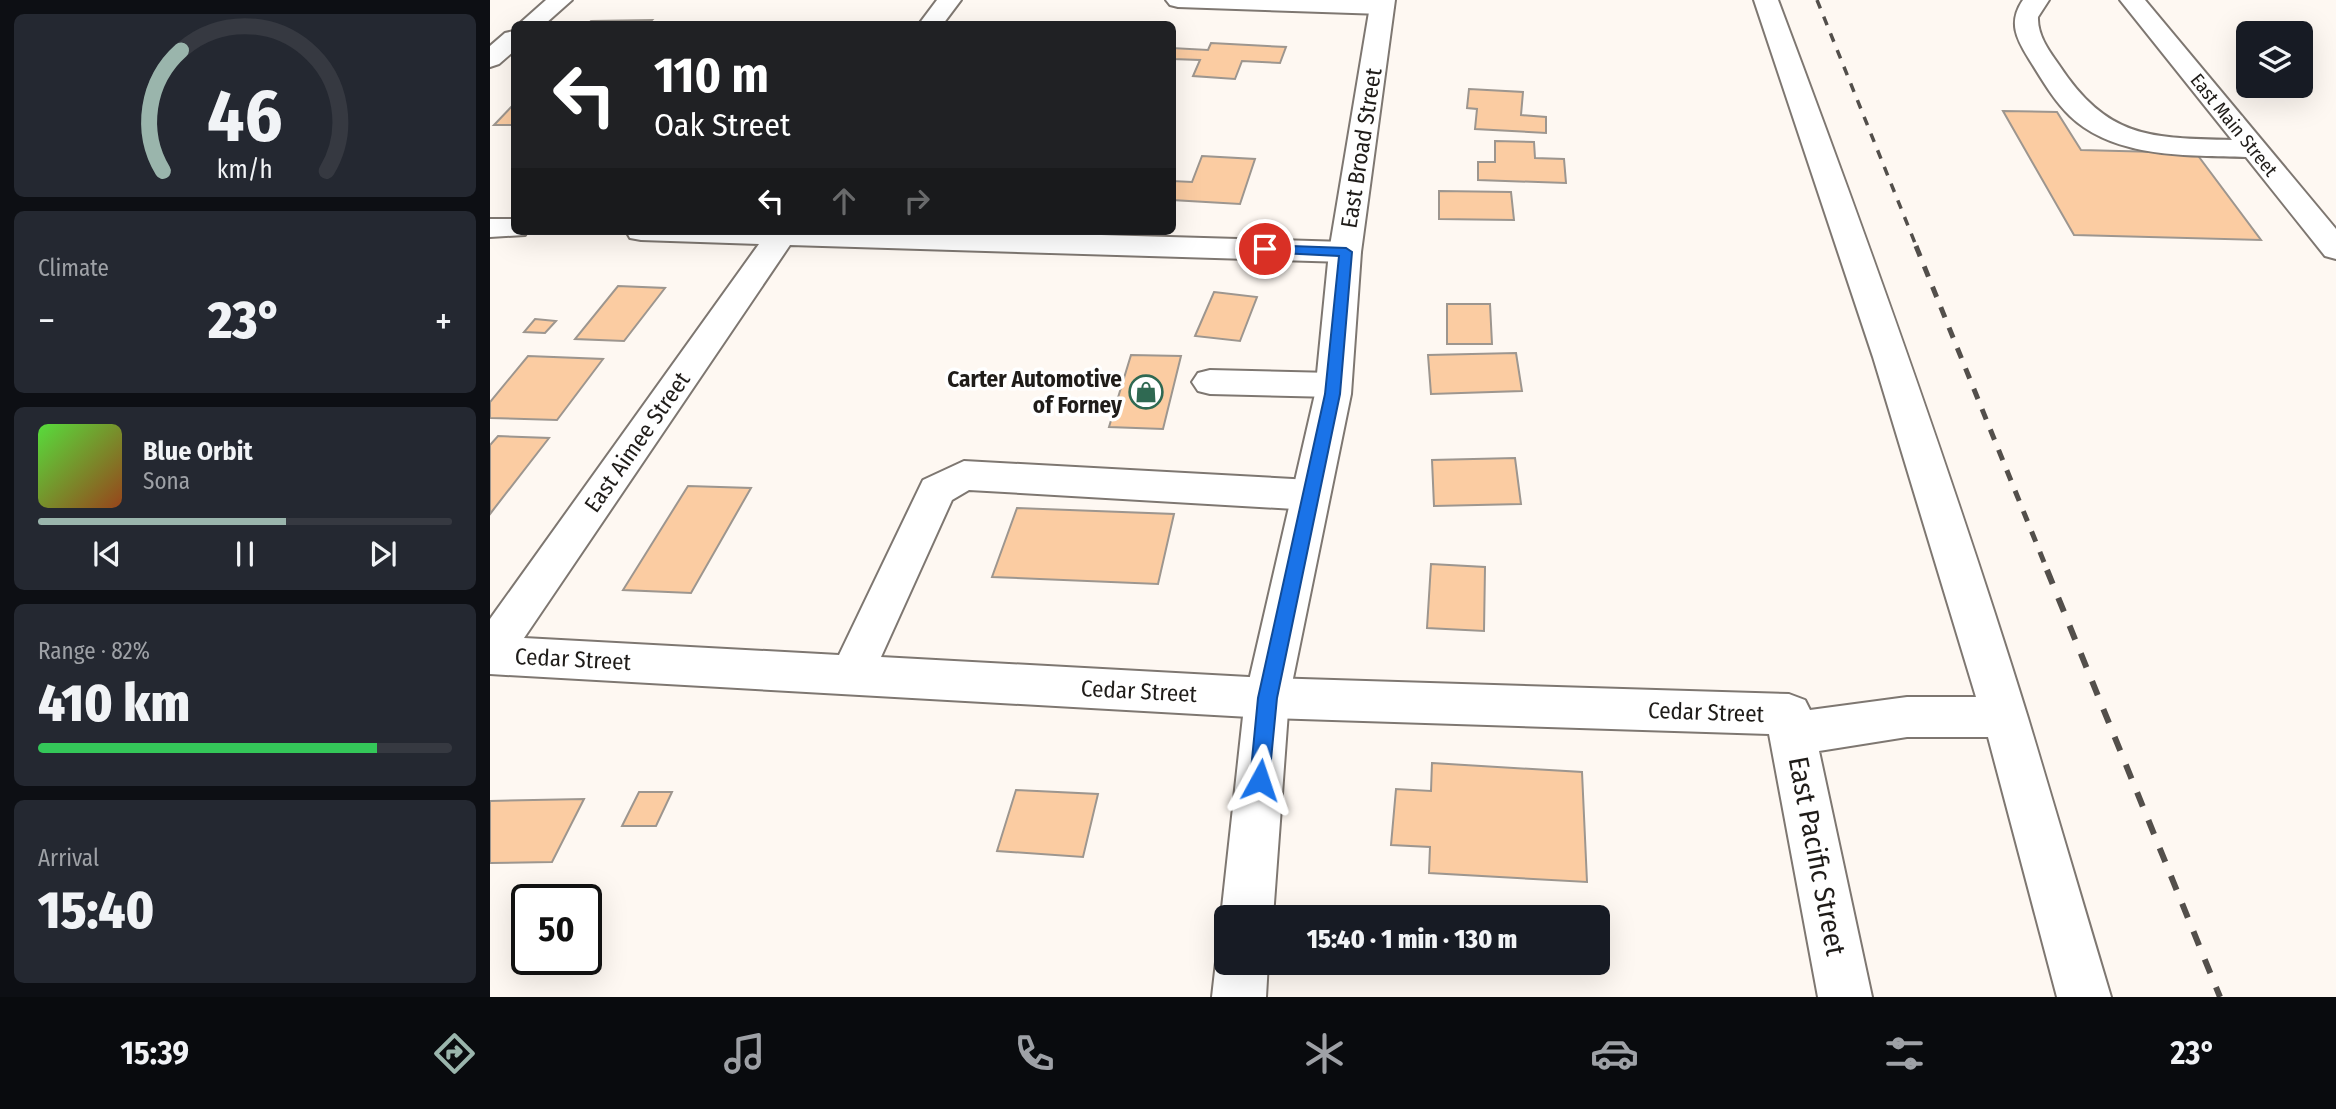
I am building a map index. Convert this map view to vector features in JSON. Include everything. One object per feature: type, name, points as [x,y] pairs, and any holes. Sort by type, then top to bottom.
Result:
[{"type":"street","points":[[535,21],[560,0]]},
{"type":"street","points":[[933,21],[948,0]]},
{"type":"street","points":[[1178,0],[1383,4]]},
{"type":"street","points":[[1766,0],[1797,84],[1948,534],[2005,717],[2084,997]]},
{"type":"street","points":[[2037,0],[2029,7],[2025,18],[2027,34],[2081,113],[2115,132],[2156,143],[2254,149]]},
{"type":"street","name":"East Main Street","points":[[2132,0],[2336,249]]},
{"type":"street","name":"East Broad Street","points":[[1248,905],[1268,698],[1333,386],[1346,252],[1383,4]]},
{"type":"street","points":[[490,58],[511,40]]},
{"type":"street","points":[[490,228],[511,229]]},
{"type":"street","name":"East Aimee Street","points":[[490,654],[781,235]]},
{"type":"street","points":[[867,235],[1346,252]]},
{"type":"street","points":[[1210,382],[1333,386]]},
{"type":"street","points":[[851,675],[937,490],[964,475],[1311,495]]},
{"type":"street","name":"Cedar Street","points":[[490,654],[1268,698],[1791,724],[1907,717],[2005,717]]},
{"type":"street","name":"East Pacific Street","points":[[1791,724],[1845,997]]},
{"type":"street","points":[[1239,997],[1241,975]]},
{"type":"building","points":[[1211,43],[1286,47],[1280,63],[1242,61],[1235,79],[1193,76],[1200,60],[1176,59],[1176,48],[1208,50]]},
{"type":"building","points":[[1469,89],[1523,92],[1521,115],[1546,117],[1546,133],[1475,129],[1477,109],[1467,108]]},
{"type":"building","points":[[511,107],[511,125],[494,125]]},
{"type":"building","points":[[2003,111],[2057,112],[2081,150],[2196,153],[2261,240],[2074,235]]},
{"type":"building","points":[[1495,141],[1534,142],[1535,158],[1564,159],[1566,183],[1478,180],[1478,162],[1495,162]]},
{"type":"building","points":[[1202,156],[1255,159],[1240,204],[1176,200],[1176,181],[1192,182]]},
{"type":"building","points":[[1439,191],[1511,192],[1514,220],[1439,219]]},
{"type":"building","points":[[618,286],[665,288],[624,341],[575,339]]},
{"type":"building","points":[[1214,292],[1257,297],[1240,341],[1195,336]]},
{"type":"building","points":[[1447,304],[1490,304],[1492,344],[1447,344]]},
{"type":"building","points":[[535,319],[556,321],[545,333],[524,332]]},
{"type":"building","points":[[1516,353],[1522,391],[1431,394],[1428,355]]},
{"type":"building","name":"Carter Automotive of Forney","points":[[1131,355],[1181,356],[1163,429],[1109,427]]},
{"type":"building","points":[[528,356],[603,359],[557,420],[490,418],[490,402]]},
{"type":"building","points":[[498,436],[549,438],[490,514],[490,445]]},
{"type":"building","points":[[1515,458],[1521,504],[1434,506],[1432,460]]},
{"type":"building","points":[[688,486],[751,488],[691,593],[623,590]]},
{"type":"building","points":[[1017,508],[1174,514],[1158,584],[992,577]]},
{"type":"building","points":[[1431,564],[1485,567],[1484,631],[1427,628]]},
{"type":"building","points":[[1432,763],[1582,772],[1587,882],[1429,873],[1430,847],[1391,845],[1396,789],[1431,791]]},
{"type":"building","points":[[1016,790],[1098,794],[1083,857],[997,851]]},
{"type":"building","points":[[639,792],[672,792],[656,826],[622,826]]},
{"type":"building","points":[[584,799],[552,862],[490,863],[490,801]]},
{"type":"railway","points":[[1817,0],[1917,248]]},
{"type":"railway","points":[[1916,246],[2048,572]]},
{"type":"railway","points":[[2047,570],[2220,997]]},
{"type":"place","name":"Carter Automotive of Forney","points":[[1146,392]]},
{"type":"route","points":[[1260,780],[1268,698],[1333,394],[1346,252],[1265,249]]}]
